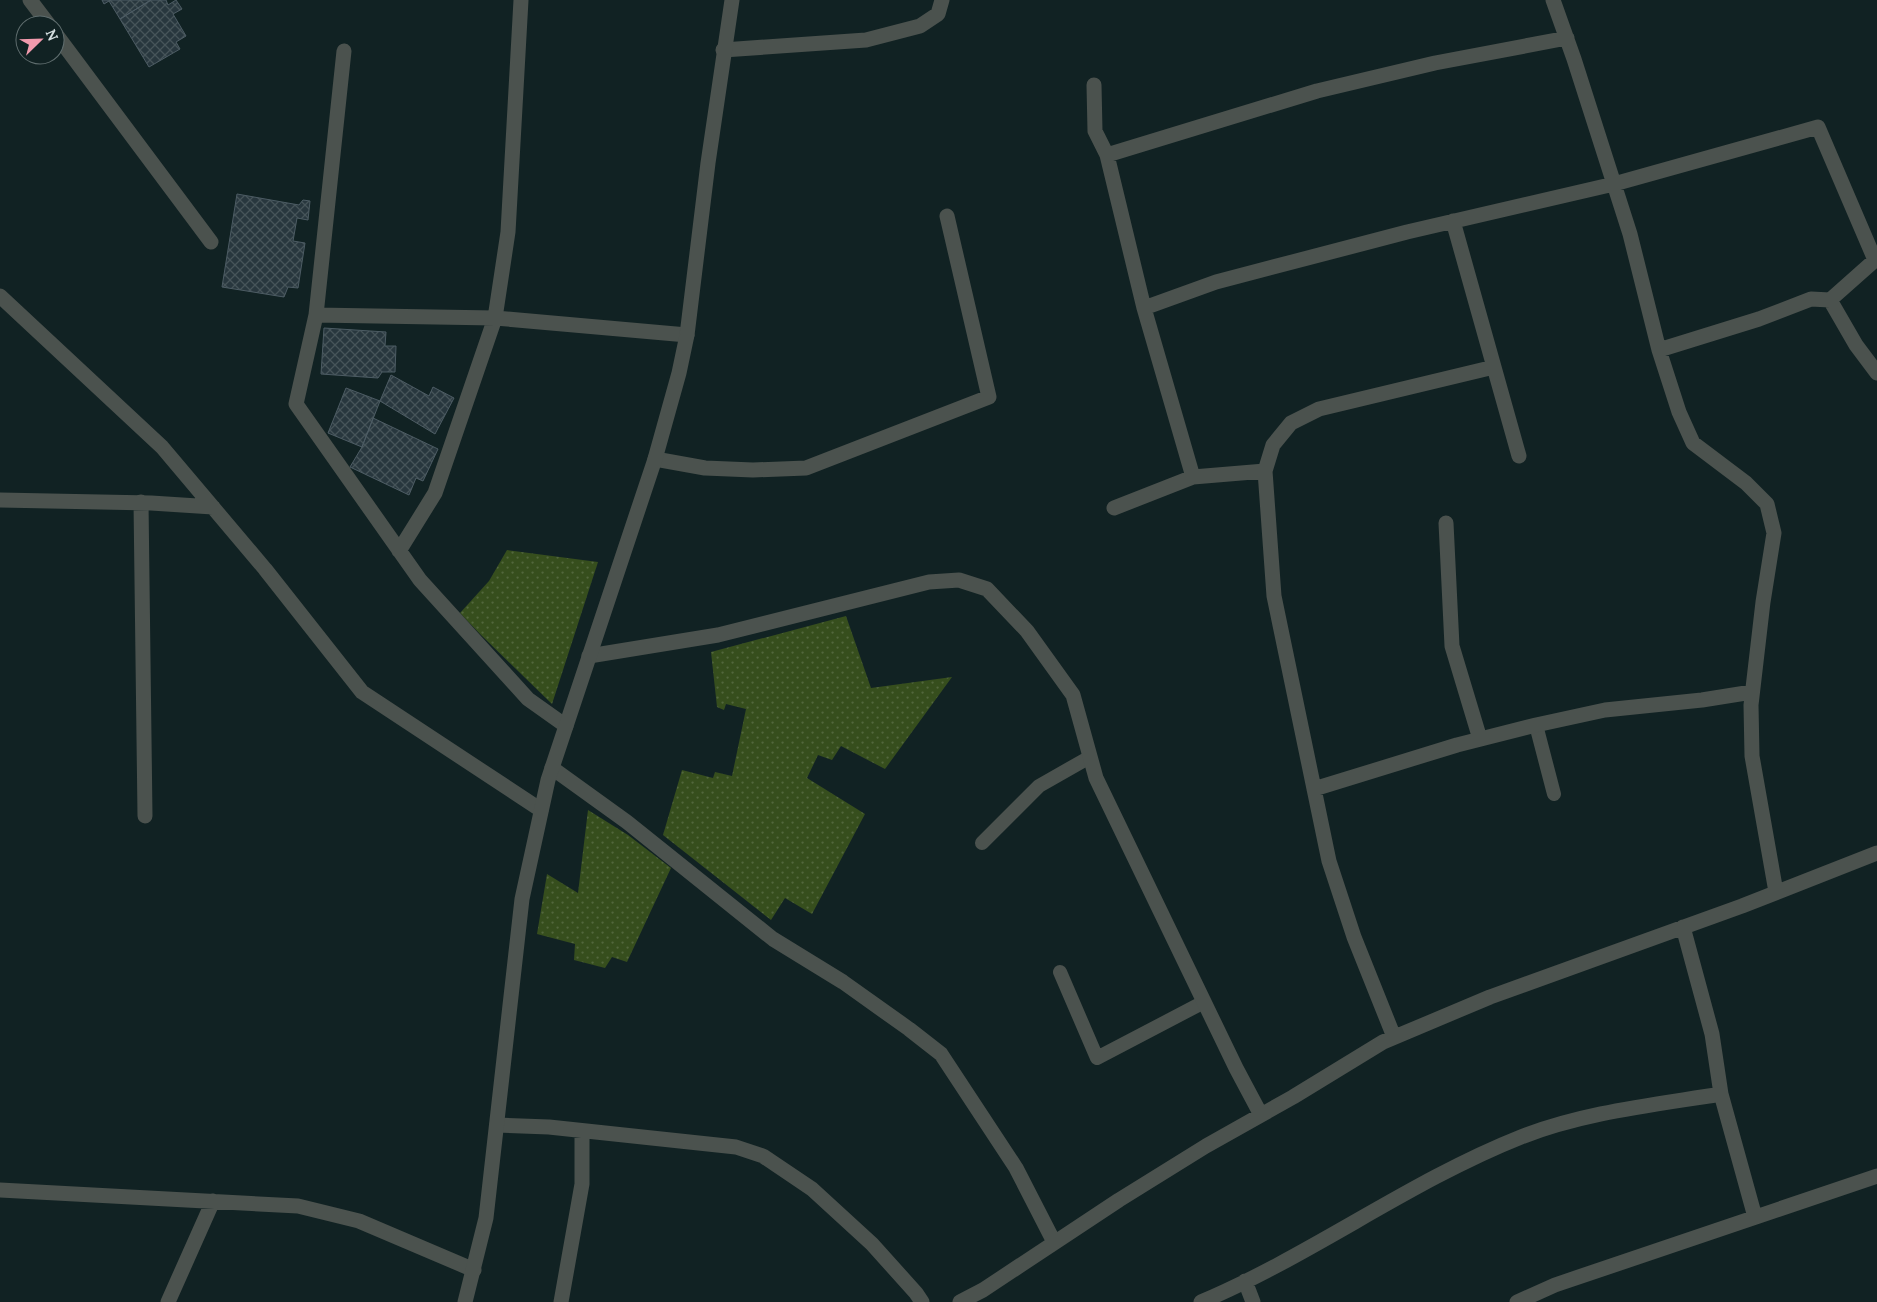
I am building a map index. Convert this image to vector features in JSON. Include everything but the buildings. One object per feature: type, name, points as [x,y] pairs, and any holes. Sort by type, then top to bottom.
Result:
[{"type":"street","points":[[30,0],[41,15]]},
{"type":"street","points":[[399,551],[435,493],[495,318],[508,232],[522,0]]},
{"type":"street","points":[[465,1302],[486,1218],[522,899],[552,768],[655,459],[688,335],[723,50],[732,0]]},
{"type":"street","points":[[723,50],[866,40],[920,26],[938,14],[942,0]]},
{"type":"street","points":[[1553,0],[1630,234],[1659,350],[1679,412],[1693,444],[1746,483],[1767,504],[1774,533],[1762,602],[1752,692],[1752,756],[1776,892]]},
{"type":"street","points":[[1107,155],[1317,92],[1435,63],[1567,38]]},
{"type":"street","points":[[65,46],[211,242]]},
{"type":"street","points":[[344,51],[316,315],[296,404],[420,580],[528,699],[566,726]]},
{"type":"street","points":[[1094,85],[1095,131],[1107,155],[1144,308],[1193,477]]},
{"type":"street","points":[[1144,308],[1216,282],[1453,221],[1614,184],[1818,127],[1875,260],[1830,300],[1811,299],[1759,319],[1659,350]]},
{"type":"street","points":[[655,459],[705,468],[753,470],[806,468],[989,397],[947,216]]},
{"type":"street","points":[[1453,221],[1519,456]]},
{"type":"street","points":[[0,296],[162,447],[213,507],[362,692],[541,810]]},
{"type":"street","points":[[1830,300],[1856,345],[1877,373]]},
{"type":"street","points":[[316,315],[495,318],[688,335]]},
{"type":"street","points":[[1394,1037],[1354,937],[1329,861],[1274,596],[1264,471],[1273,445],[1292,423],[1319,409],[1494,367]]},
{"type":"street","points":[[1114,508],[1193,477],[1264,471]]},
{"type":"street","points":[[0,500],[141,502],[213,507]]},
{"type":"street","points":[[141,502],[145,816]]},
{"type":"street","points":[[1446,523],[1452,646],[1480,739]]},
{"type":"street","points":[[589,656],[718,635],[929,582],[959,580],[987,589],[1027,631],[1073,695],[1096,778],[1236,1068],[1261,1115]]},
{"type":"street","points":[[1314,789],[1480,739],[1536,725],[1605,710],[1702,700],[1752,692]]},
{"type":"street","points":[[552,768],[627,822],[773,939],[843,982],[941,1054],[1016,1168],[1054,1242]]},
{"type":"street","points":[[960,1302],[983,1290],[1054,1242],[1206,1146],[1383,1042],[1490,996],[1682,927],[1877,852]]},
{"type":"street","points":[[1682,927],[1712,1034],[1721,1094],[1755,1217]]},
{"type":"street","points":[[1201,1302],[1246,1281],[1465,1161],[1522,1137],[1570,1121],[1721,1094]]},
{"type":"street","points":[[496,1125],[582,1131],[736,1147],[763,1156],[812,1190],[872,1244],[922,1302]]},
{"type":"street","points":[[561,1302],[582,1184],[582,1131]]},
{"type":"street","points":[[1517,1302],[1555,1285],[1877,1176]]},
{"type":"street","points":[[0,1190],[298,1206],[359,1220],[474,1270]]},
{"type":"street","points":[[168,1302],[213,1201]]},
{"type":"street","points":[[1246,1281],[1253,1302]]},
{"type":"lane","points":[[1536,725],[1554,794]]},
{"type":"lane","points":[[982,843],[1039,786],[1090,757]]},
{"type":"lane","points":[[1060,972],[1097,1058],[1204,1002]]},
{"type":"green space","points":[[507,550],[598,562],[552,704],[460,613],[489,581]]},
{"type":"green space","points":[[846,616],[871,688],[952,677],[885,769],[841,746],[832,760],[818,755],[807,778],[865,814],[812,914],[785,898],[771,920],[663,835],[682,770],[713,778],[715,772],[732,776],[746,709],[726,704],[724,710],[717,707],[711,652]]},
{"type":"green space","points":[[588,810],[628,835],[671,868],[627,962],[612,957],[605,968],[574,960],[575,944],[537,934],[547,874],[578,893]]}]
